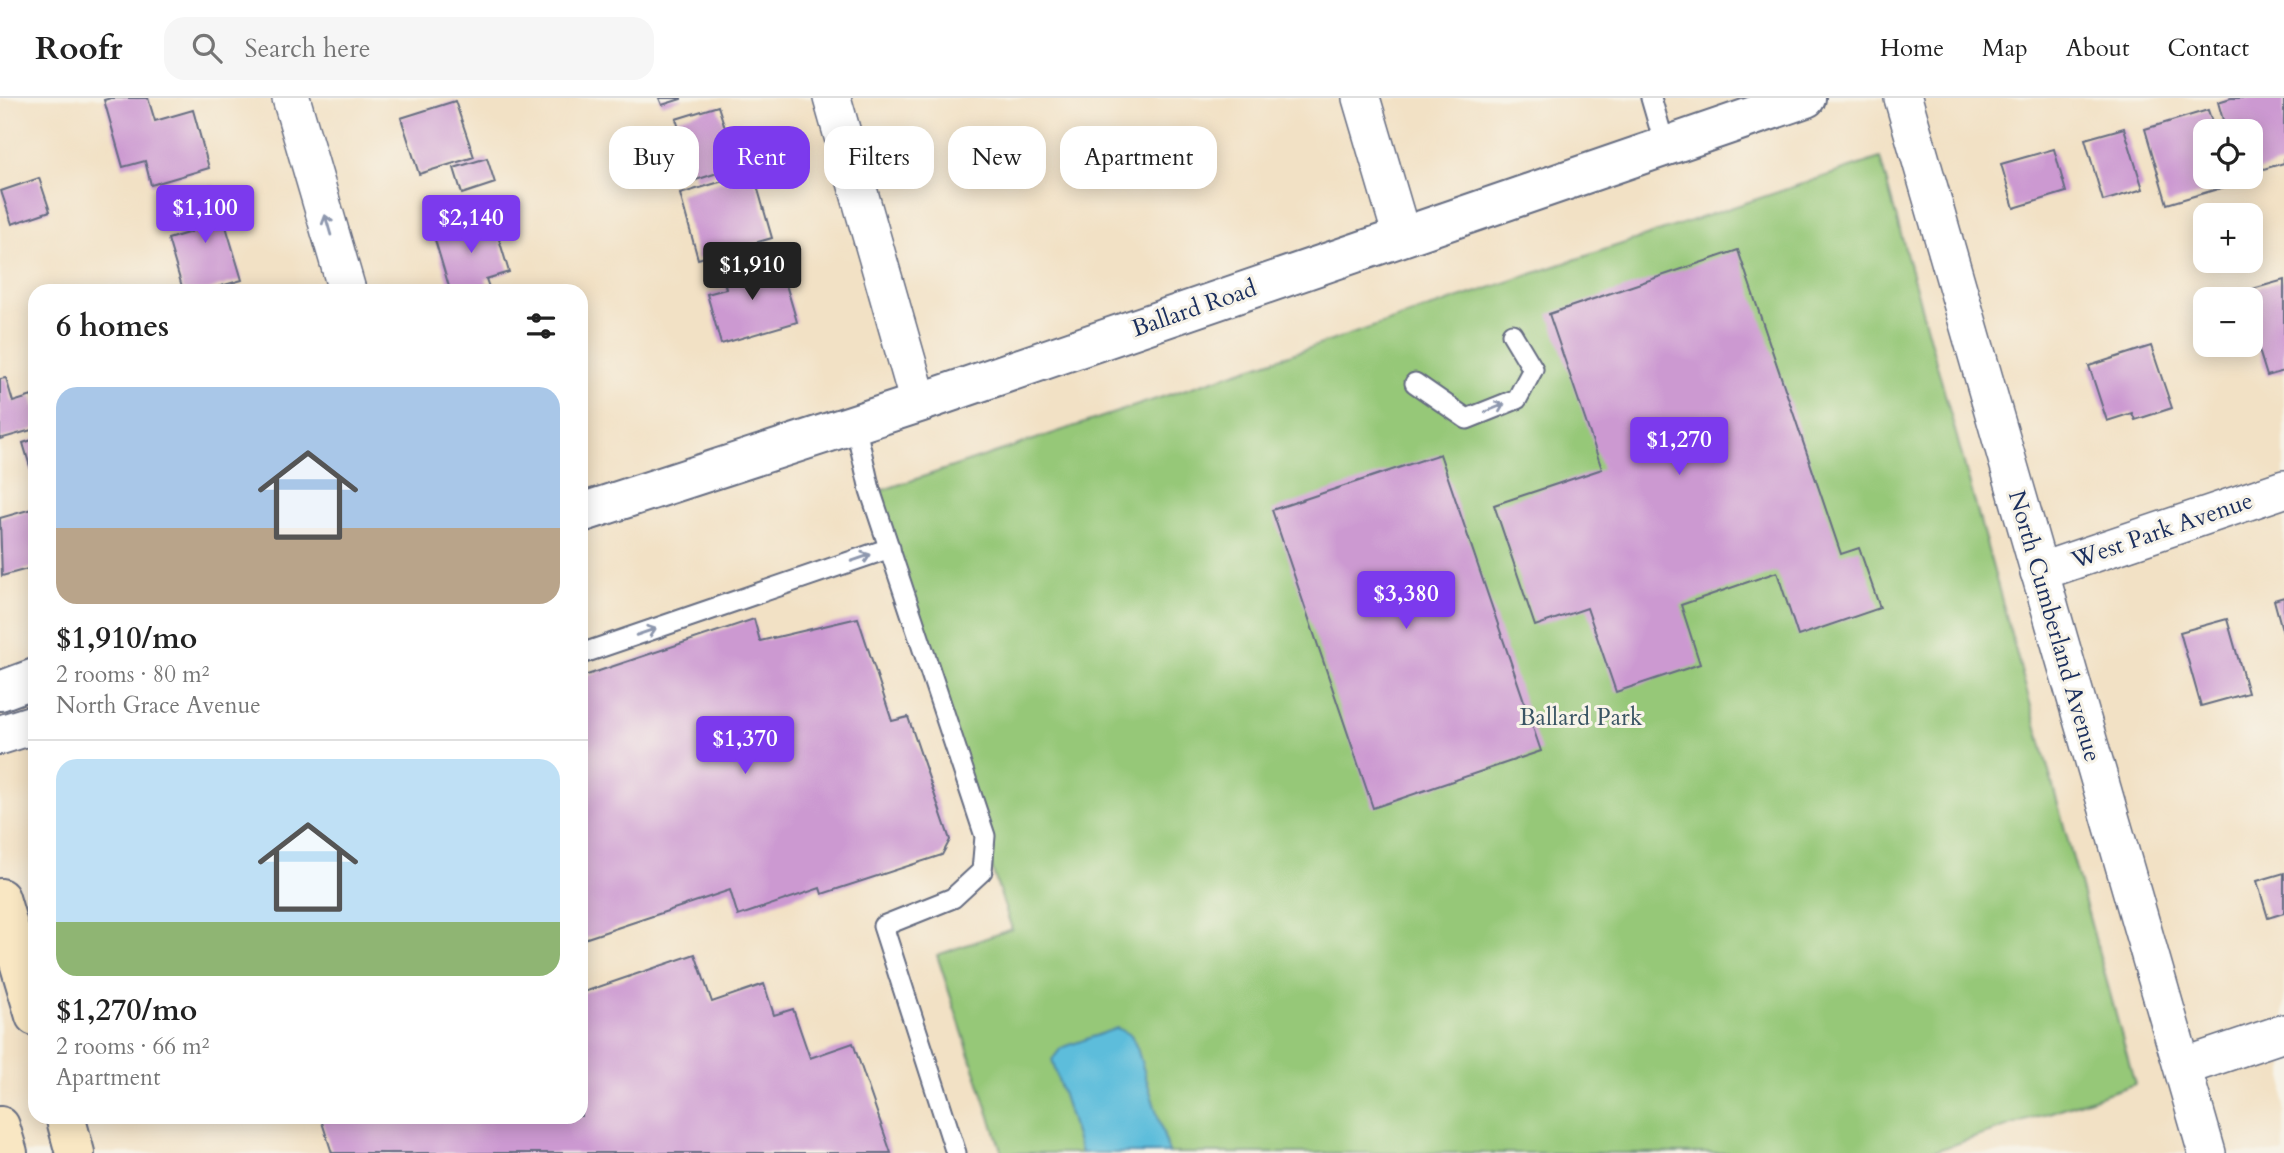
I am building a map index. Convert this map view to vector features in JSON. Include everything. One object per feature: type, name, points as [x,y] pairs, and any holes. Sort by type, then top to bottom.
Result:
[{"type":"main road","points":[[0,898],[28,992]]},
{"type":"main road","points":[[67,1124],[75,1153]]},
{"type":"main road","points":[[0,1126],[8,1153]]},
{"type":"street","points":[[290,98],[345,284]]},
{"type":"street","points":[[832,98],[919,403]]},
{"type":"street","points":[[1361,98],[1402,237]]},
{"type":"street","name":"Ballard Road","points":[[588,511],[919,403],[1806,98]]},
{"type":"street","name":"North Cumberland Avenue","points":[[1903,98],[2207,1153]]},
{"type":"street","name":"West Park Avenue","points":[[2039,572],[2284,489]]},
{"type":"street","points":[[0,691],[28,681]]},
{"type":"street","points":[[0,735],[28,726]]},
{"type":"street","points":[[2183,1067],[2284,1033]]},
{"type":"lane","points":[[1651,98],[1665,146]]},
{"type":"lane","points":[[1415,383],[1467,419],[1517,399],[1532,369],[1513,334]]},
{"type":"lane","points":[[855,424],[870,490],[985,836],[982,871],[953,898],[883,926],[956,1153]]},
{"type":"lane","points":[[588,652],[890,548]]},
{"type":"green space","name":"Ballard Park","points":[[1880,158],[2135,1084],[1929,1153],[1002,1153],[937,955],[1012,929],[868,495]]},
{"type":"water","points":[[1117,1028],[1131,1035],[1137,1048],[1169,1153],[1081,1153],[1052,1060],[1061,1048]]},
{"type":"building","points":[[148,98],[155,121],[193,110],[209,168],[151,185],[145,161],[123,167],[104,100]]},
{"type":"building","points":[[659,98],[681,98],[681,99],[662,105]]},
{"type":"building","points":[[2231,98],[2284,98],[2284,163],[2263,169],[2263,119],[2223,119],[2218,102]]},
{"type":"building","points":[[455,101],[474,157],[419,174],[401,118]]},
{"type":"building","points":[[718,106],[724,126],[713,126],[713,174],[699,179],[699,126],[678,126],[676,119]]},
{"type":"building","points":[[2208,110],[2211,119],[2193,119],[2193,189],[2218,189],[2167,204],[2145,129]]},
{"type":"building","points":[[2124,128],[2143,189],[2103,201],[2085,139]]},
{"type":"building","points":[[2054,149],[2066,192],[2014,208],[2001,164]]},
{"type":"building","points":[[487,158],[495,183],[462,194],[454,168]]},
{"type":"building","points":[[39,178],[50,211],[12,224],[1,191]]},
{"type":"building","points":[[713,184],[713,189],[758,189],[772,238],[698,259],[680,194]]},
{"type":"building","points":[[214,186],[242,280],[228,284],[181,284],[168,239],[191,232],[181,196]]},
{"type":"building","points":[[492,216],[509,272],[486,279],[488,284],[448,284],[433,233]]},
{"type":"building","points":[[1738,250],[1841,554],[1859,548],[1880,608],[1798,636],[1777,572],[1681,605],[1700,664],[1616,692],[1587,608],[1535,626],[1494,505],[1602,469],[1549,314]]},
{"type":"building","points":[[778,257],[797,322],[721,344],[707,294],[726,289],[722,273]]},
{"type":"building","points":[[2284,280],[2284,371],[2267,376],[2261,357],[2263,287],[2260,287]]},
{"type":"building","points":[[2151,346],[2172,408],[2135,420],[2132,413],[2107,421],[2089,366]]},
{"type":"building","points":[[6,378],[13,402],[28,397],[28,431],[0,439],[0,379]]},
{"type":"building","points":[[28,441],[28,460],[23,443]]},
{"type":"building","points":[[1440,454],[1541,751],[1373,808],[1272,510]]},
{"type":"building","points":[[28,510],[28,569],[2,576],[0,518]]},
{"type":"building","points":[[2284,597],[2284,633],[2283,633],[2274,600]]},
{"type":"building","points":[[858,618],[892,721],[908,717],[950,840],[942,855],[822,894],[820,888],[738,916],[730,890],[588,938],[588,675],[754,619],[760,641]]},
{"type":"building","points":[[2227,619],[2248,693],[2201,706],[2180,632]]},
{"type":"building","points":[[2284,873],[2284,913],[2268,918],[2257,881]]},
{"type":"building","points":[[695,954],[712,1002],[764,984],[774,1015],[793,1009],[810,1058],[853,1043],[891,1153],[332,1153],[323,1124],[588,1124],[588,991]]}]
